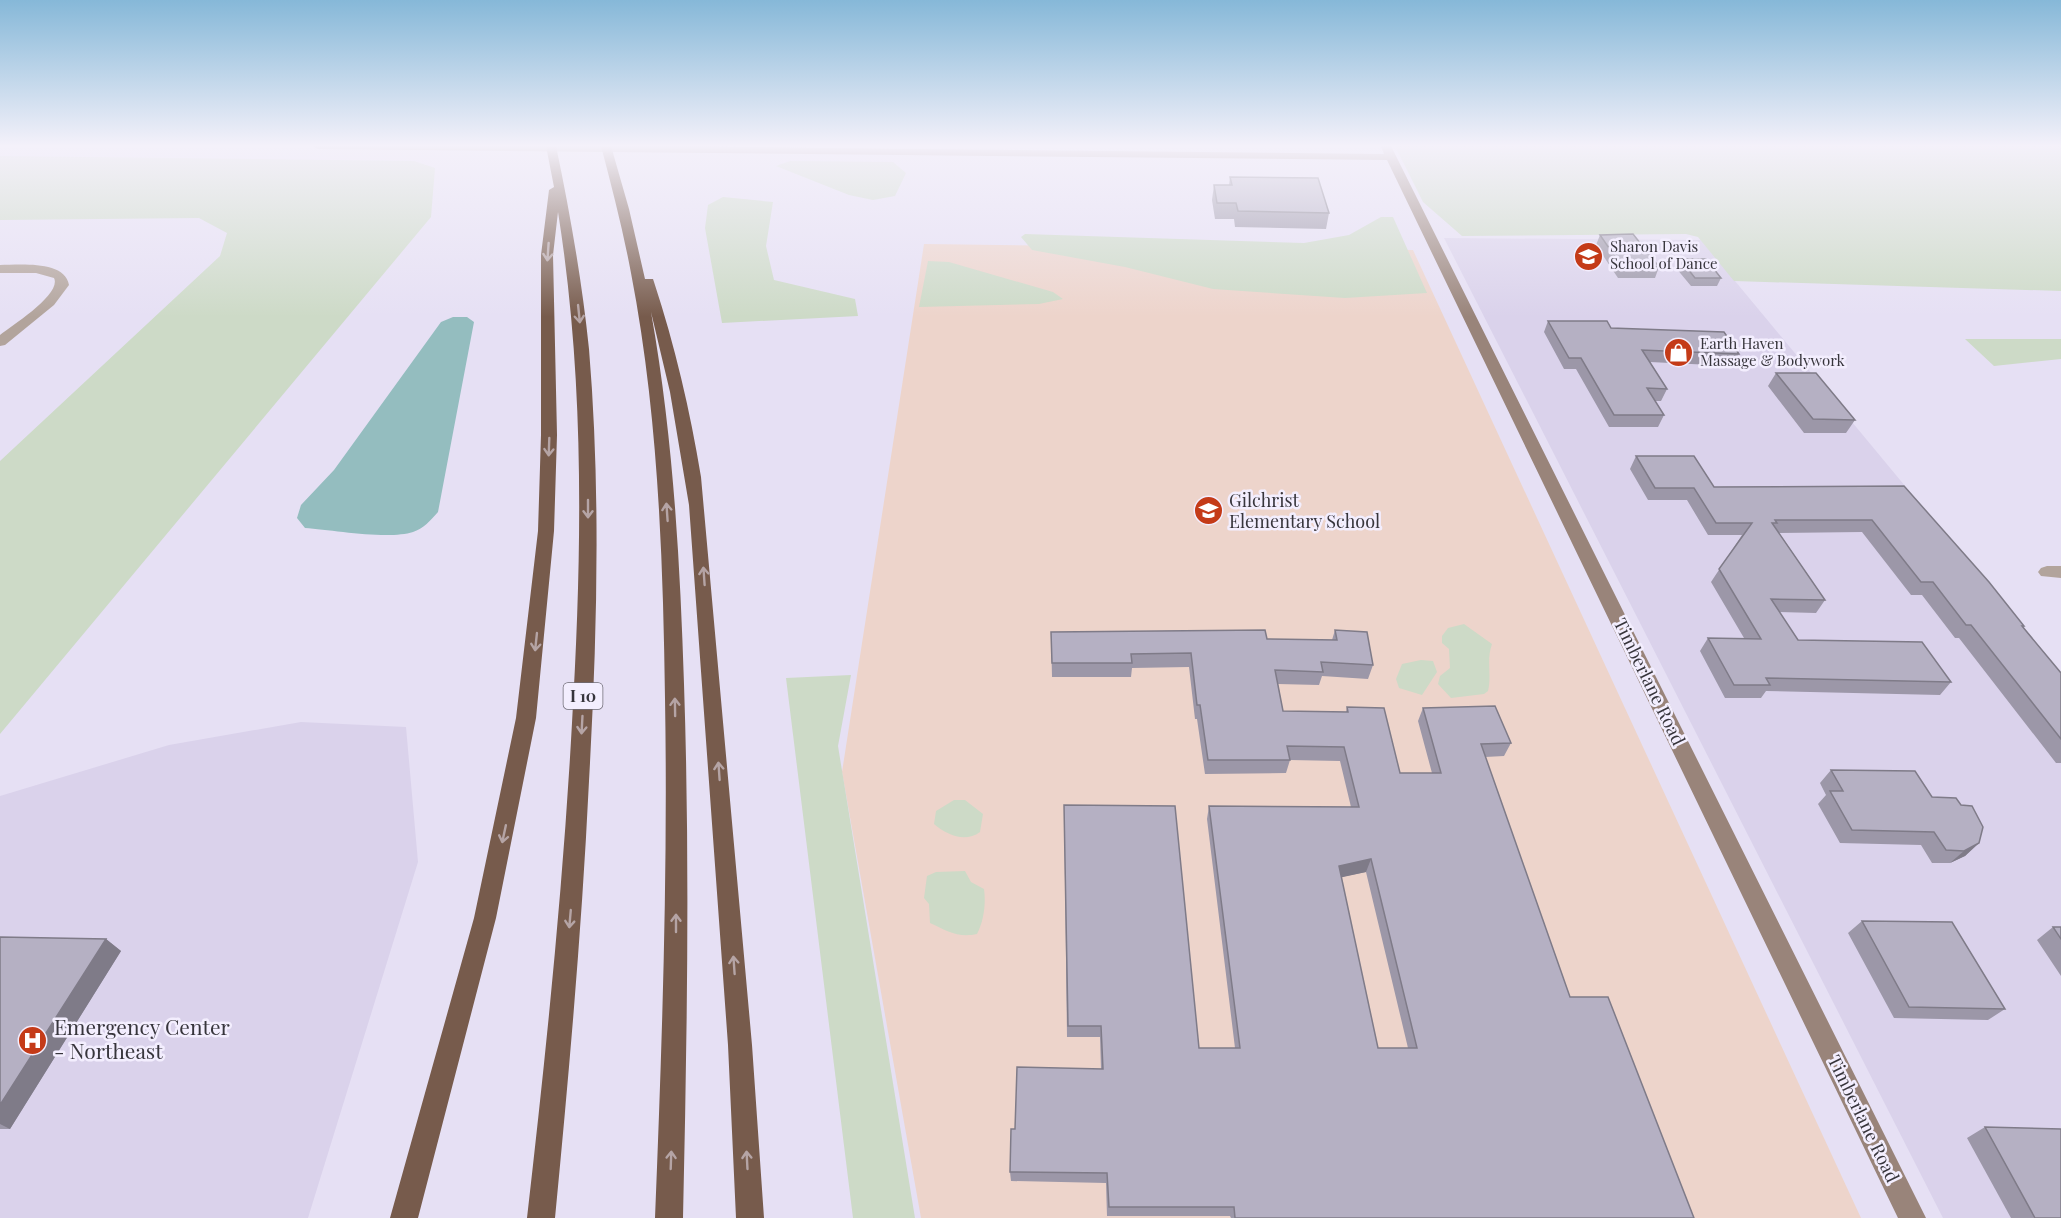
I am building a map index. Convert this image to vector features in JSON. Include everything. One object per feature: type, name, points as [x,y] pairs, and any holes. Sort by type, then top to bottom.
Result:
[{"type":"highway","points":[[404,1218],[485,918],[513,790],[528,706],[546,531],[549,435],[547,255],[553,203]]},
{"type":"highway","name":"I 10","points":[[541,1218],[574,867],[588,576],[588,471],[583,356],[572,250],[563,203]]},
{"type":"highway","points":[[621,203],[650,349],[664,474],[671,580],[677,823],[669,1218]]},
{"type":"highway","points":[[626,224],[664,334],[682,412],[698,505],[740,1045],[750,1218]]},
{"type":"street","name":"Timberlane Road","points":[[1414,203],[1912,1218]]},
{"type":"street","points":[[0,268],[42,270],[55,273],[62,278],[63,283],[60,290],[49,301],[0,342]]},
{"type":"shaded area","points":[[0,203],[432,203],[431,217],[0,734],[0,461],[220,256],[227,233],[199,218],[0,220]]},
{"type":"shaded area","points":[[712,203],[773,203],[766,246],[774,280],[855,299],[858,316],[722,323],[705,228],[708,205]]},
{"type":"shaded area","points":[[1424,203],[2061,203],[2061,291],[1734,281],[1698,237],[1686,234],[1462,236]]},
{"type":"shaded area","points":[[1381,217],[1393,217],[1427,293],[1345,298],[1213,289],[1125,267],[1032,250],[1021,237],[1025,234],[1304,243],[1349,235]]},
{"type":"shaded area","points":[[1444,238],[1701,240],[2061,674],[2061,1218],[1943,1218]]},
{"type":"shaded area","name":"Gilchrist Elementary School","points":[[924,244],[1413,250],[1861,1218],[921,1218],[842,772]]},
{"type":"shaded area","points":[[928,261],[949,262],[1053,292],[1063,299],[1039,304],[919,307]]},
{"type":"shaded area","points":[[453,317],[467,317],[474,322],[438,512],[420,529],[402,534],[375,535],[305,528],[297,518],[301,505],[334,470],[441,322]]},
{"type":"shaded area","points":[[1965,339],[2061,339],[2061,359],[1994,366]]},
{"type":"shaded area","points":[[1464,624],[1492,644],[1489,656],[1488,691],[1484,694],[1451,698],[1438,684],[1440,676],[1450,668],[1449,649],[1442,643],[1442,636],[1448,628]]},
{"type":"shaded area","points":[[1421,660],[1433,661],[1437,672],[1422,695],[1399,688],[1396,679],[1402,664]]},
{"type":"shaded area","points":[[851,675],[838,746],[915,1218],[853,1218],[786,678]]},
{"type":"shaded area","points":[[301,722],[406,727],[418,862],[308,1218],[0,1218],[0,796],[169,745]]},
{"type":"shaded area","points":[[954,800],[965,800],[983,814],[980,832],[968,837],[956,836],[934,824],[936,811]]},
{"type":"shaded area","points":[[965,871],[971,882],[984,889],[985,894],[984,912],[977,934],[970,935],[953,933],[930,923],[929,904],[924,898],[927,876],[936,872]]},
{"type":"building","points":[[1217,203],[1326,203],[1329,213],[1238,211],[1236,203]]},
{"type":"building","points":[[1633,234],[1659,267],[1622,267],[1600,235]]},
{"type":"building","points":[[1680,259],[1706,259],[1721,278],[1695,278]]},
{"type":"building","points":[[1548,321],[1607,321],[1611,328],[1724,332],[1739,354],[1642,350],[1667,389],[1647,388],[1664,415],[1614,415],[1581,358],[1569,358]]},
{"type":"building","points":[[1776,373],[1816,373],[1855,420],[1813,419]]},
{"type":"building","points":[[1636,456],[1694,456],[1714,487],[1904,486],[1989,582],[2061,673],[2061,739],[1971,625],[1966,625],[1933,582],[1921,582],[1872,520],[1775,520],[1777,523],[1772,523],[1825,600],[1771,599],[1798,640],[1922,642],[1951,682],[1766,678],[1770,685],[1734,685],[1708,638],[1761,639],[1719,569],[1752,523],[1716,523],[1694,488],[1655,488]]},
{"type":"building","points":[[1265,630],[1267,639],[1337,640],[1335,630],[1367,632],[1373,665],[1321,662],[1323,672],[1275,670],[1283,711],[1348,712],[1347,707],[1384,708],[1400,773],[1441,773],[1423,708],[1495,706],[1511,743],[1481,744],[1570,997],[1608,997],[1694,1218],[1235,1218],[1234,1207],[1109,1207],[1107,1173],[1010,1172],[1011,1129],[1015,1129],[1017,1067],[1103,1069],[1101,1026],[1068,1026],[1064,805],[1175,806],[1199,1048],[1240,1048],[1209,806],[1359,807],[1344,747],[1287,746],[1290,760],[1208,760],[1200,705],[1197,705],[1191,653],[1131,654],[1132,663],[1052,663],[1051,632]],"holes":[[[1371,859],[1417,1048],[1378,1048],[1339,866]]]},
{"type":"building","points":[[1831,770],[1915,771],[1932,797],[1956,798],[1961,805],[1972,806],[1983,827],[1979,843],[1964,851],[1946,850],[1934,832],[1852,830],[1830,791],[1843,791]]},
{"type":"building","points":[[1862,921],[1952,922],[2005,1009],[1909,1007]]},
{"type":"building","points":[[2053,927],[2061,927],[2061,939]]},
{"type":"building","name":"Emergency Center - Northeast","points":[[0,937],[106,939],[0,1105]]},
{"type":"building","points":[[1985,1127],[2061,1129],[2061,1218],[2035,1218]]},
{"type":"place","name":"Sharon Davis School of Dance","points":[[1589,256]]},
{"type":"place","name":"Earth Haven Massage & Bodywork","points":[[1679,353]]},
{"type":"place","name":"Gilchrist Elementary School","points":[[1208,511]]},
{"type":"place","name":"Emergency Center - Northeast","points":[[33,1040]]}]
